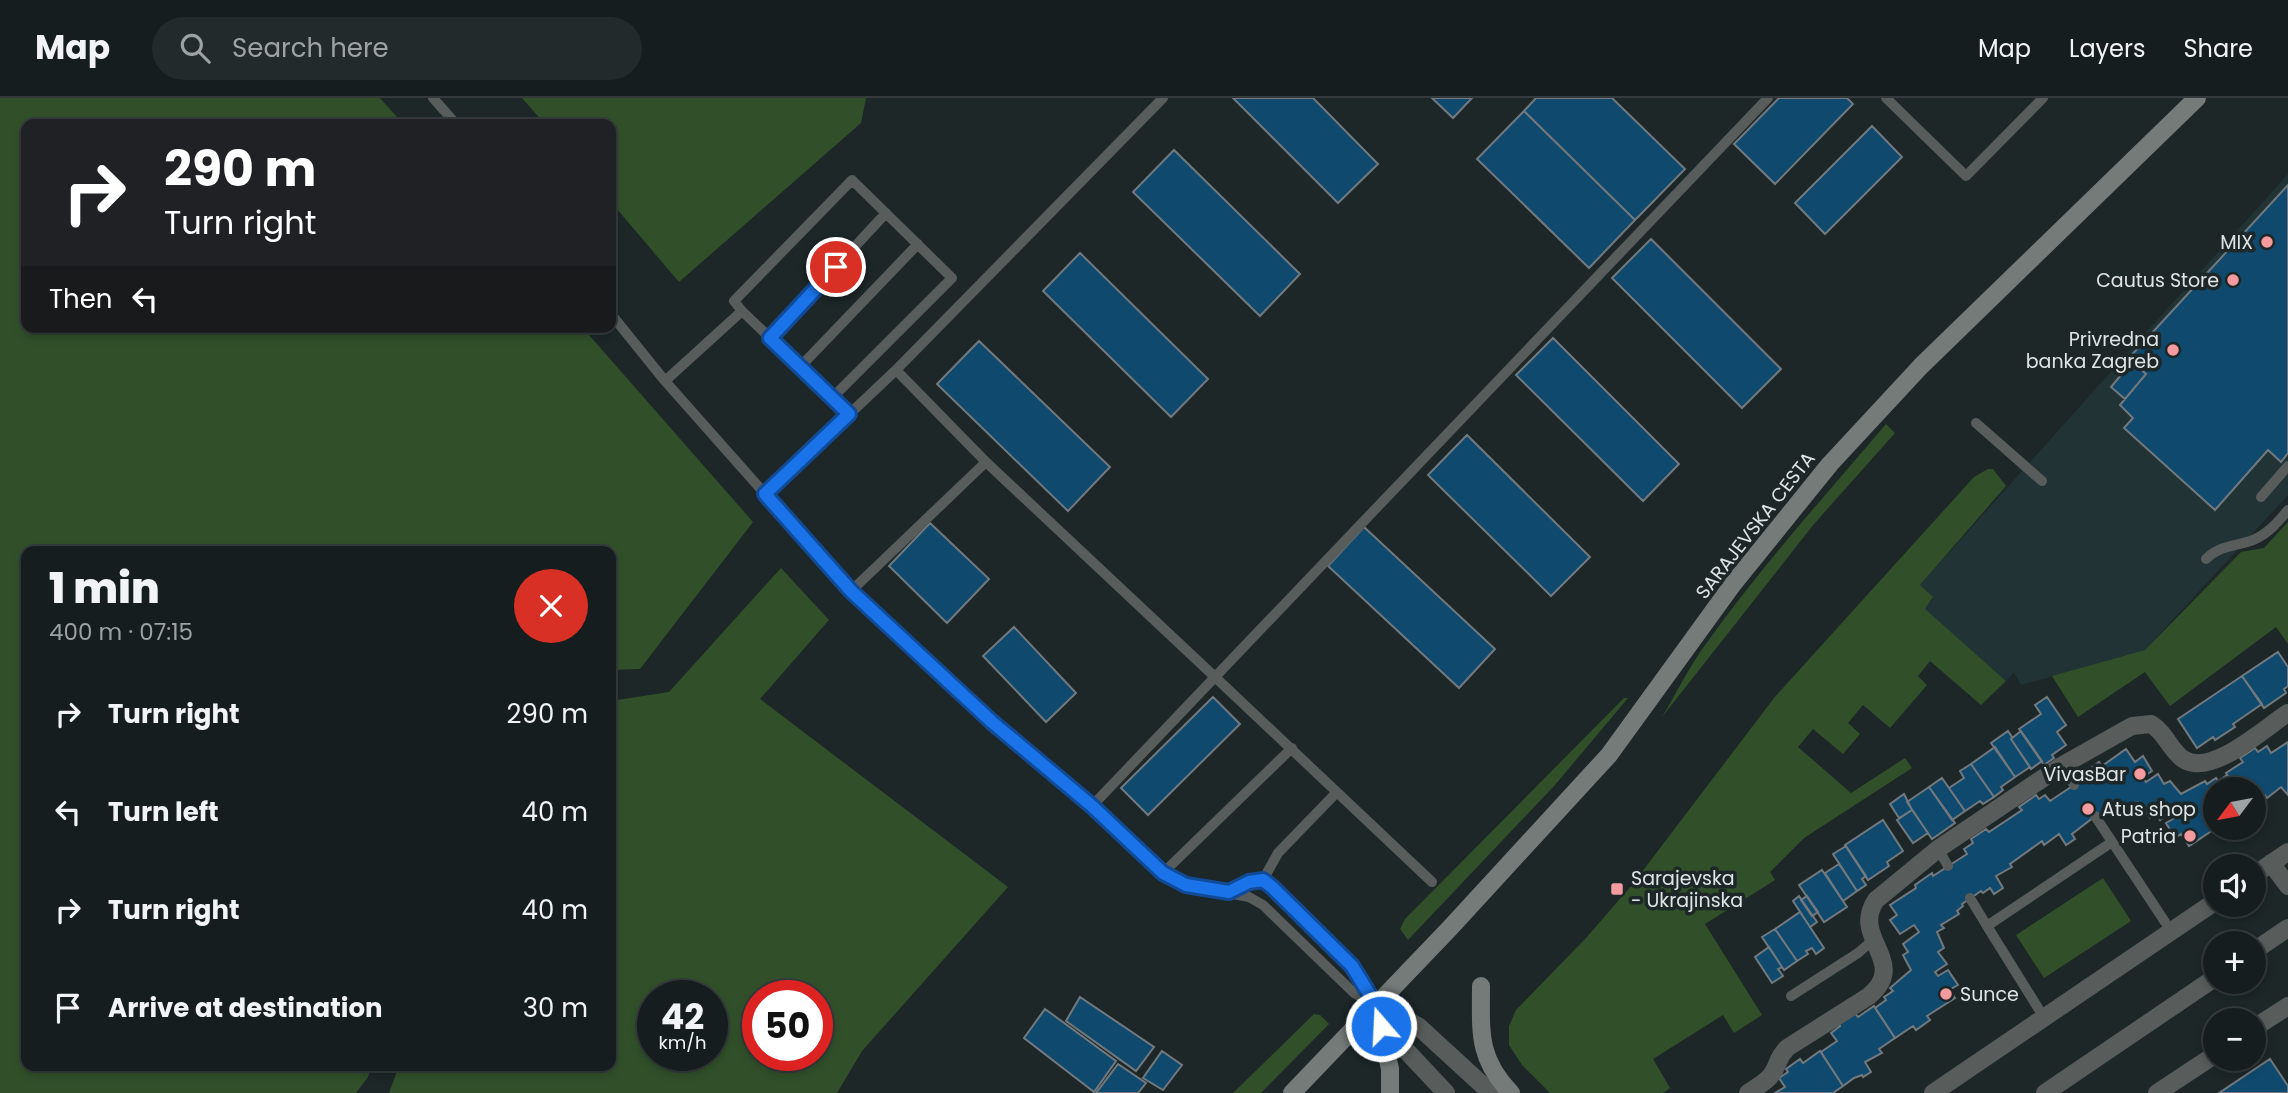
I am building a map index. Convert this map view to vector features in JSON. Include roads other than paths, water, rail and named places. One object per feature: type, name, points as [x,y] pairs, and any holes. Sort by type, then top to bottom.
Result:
[{"type":"main road","name":"SARAJEVSKA CESTA","points":[[1292,1093],[1609,755],[1733,584],[1830,464],[1921,366],[2197,98]]},
{"type":"main road","points":[[1481,986],[1480,1034],[1483,1049],[1497,1077],[1511,1093]]},
{"type":"main road","points":[[1376,1005],[1390,1069],[1390,1093]]},
{"type":"street","points":[[1748,1093],[1769,1078],[1779,1057],[1787,1048],[1880,987],[1886,965],[1873,940],[1869,924],[1871,907],[1938,849],[2062,766],[2142,723],[2159,729],[2176,753],[2194,764],[2208,763],[2234,751],[2288,713]]},
{"type":"street","points":[[2266,867],[2288,852]]},
{"type":"street","points":[[2271,863],[2288,887]]},
{"type":"street","points":[[1945,1090],[2043,1016],[2203,910]]},
{"type":"street","points":[[2266,943],[2288,928]]},
{"type":"street","points":[[2045,1093],[2203,986]]},
{"type":"street","points":[[1376,1005],[1401,1045],[1446,1093]]},
{"type":"street","points":[[1376,1005],[1418,1026],[1491,1093]]},
{"type":"street","points":[[2266,1020],[2288,1006]]},
{"type":"street","points":[[2157,1093],[2203,1063]]},
{"type":"lane","points":[[433,98],[452,119]]},
{"type":"lane","points":[[765,494],[896,370],[1163,98]]},
{"type":"lane","points":[[1092,806],[1768,98]]},
{"type":"lane","points":[[1886,98],[1966,176],[2043,98]]},
{"type":"lane","points":[[832,398],[953,278],[852,180],[734,301],[742,312],[770,338],[832,398],[849,414]]},
{"type":"lane","points":[[770,338],[886,213]]},
{"type":"lane","points":[[800,367],[918,244]]},
{"type":"lane","points":[[664,381],[742,312]]},
{"type":"lane","points":[[616,320],[664,381],[851,591],[992,722],[1092,806],[1163,873],[1186,885],[1249,897],[1263,905],[1353,993],[1376,1005]]},
{"type":"lane","points":[[896,370],[986,462],[1432,882]]},
{"type":"lane","points":[[1976,423],[2042,481]]},
{"type":"lane","points":[[851,591],[986,462]]},
{"type":"lane","points":[[2261,497],[2288,466]]},
{"type":"lane","points":[[2206,559],[2216,549],[2252,541],[2263,535],[2275,526],[2288,510]]},
{"type":"lane","points":[[1163,873],[1292,748]]},
{"type":"lane","points":[[2062,766],[2074,785]]},
{"type":"lane","points":[[1263,880],[1278,853],[1337,792]]},
{"type":"lane","points":[[2095,816],[2171,931]]},
{"type":"lane","points":[[1987,926],[2112,842]]},
{"type":"lane","points":[[1938,849],[1948,866]]},
{"type":"lane","points":[[1229,892],[1249,882],[1263,880],[1282,895],[1352,966],[1376,1005]]},
{"type":"lane","points":[[1969,898],[2043,1016]]},
{"type":"lane","points":[[1791,996],[1858,953],[1873,940]]},
{"type":"place","name":"MIX","points":[[2267,242]]},
{"type":"place","name":"Cautus Store","points":[[2233,280]]},
{"type":"place","name":"Privredna banka Zagreb","points":[[2173,350]]},
{"type":"place","name":"VivasBar","points":[[2140,774]]},
{"type":"place","name":"Atus shop","points":[[2088,809]]},
{"type":"place","name":"Patria","points":[[2190,836]]},
{"type":"place","name":"Sarajevska - Ukrajinska","points":[[1617,889]]},
{"type":"place","name":"Sunce","points":[[1946,994]]}]
